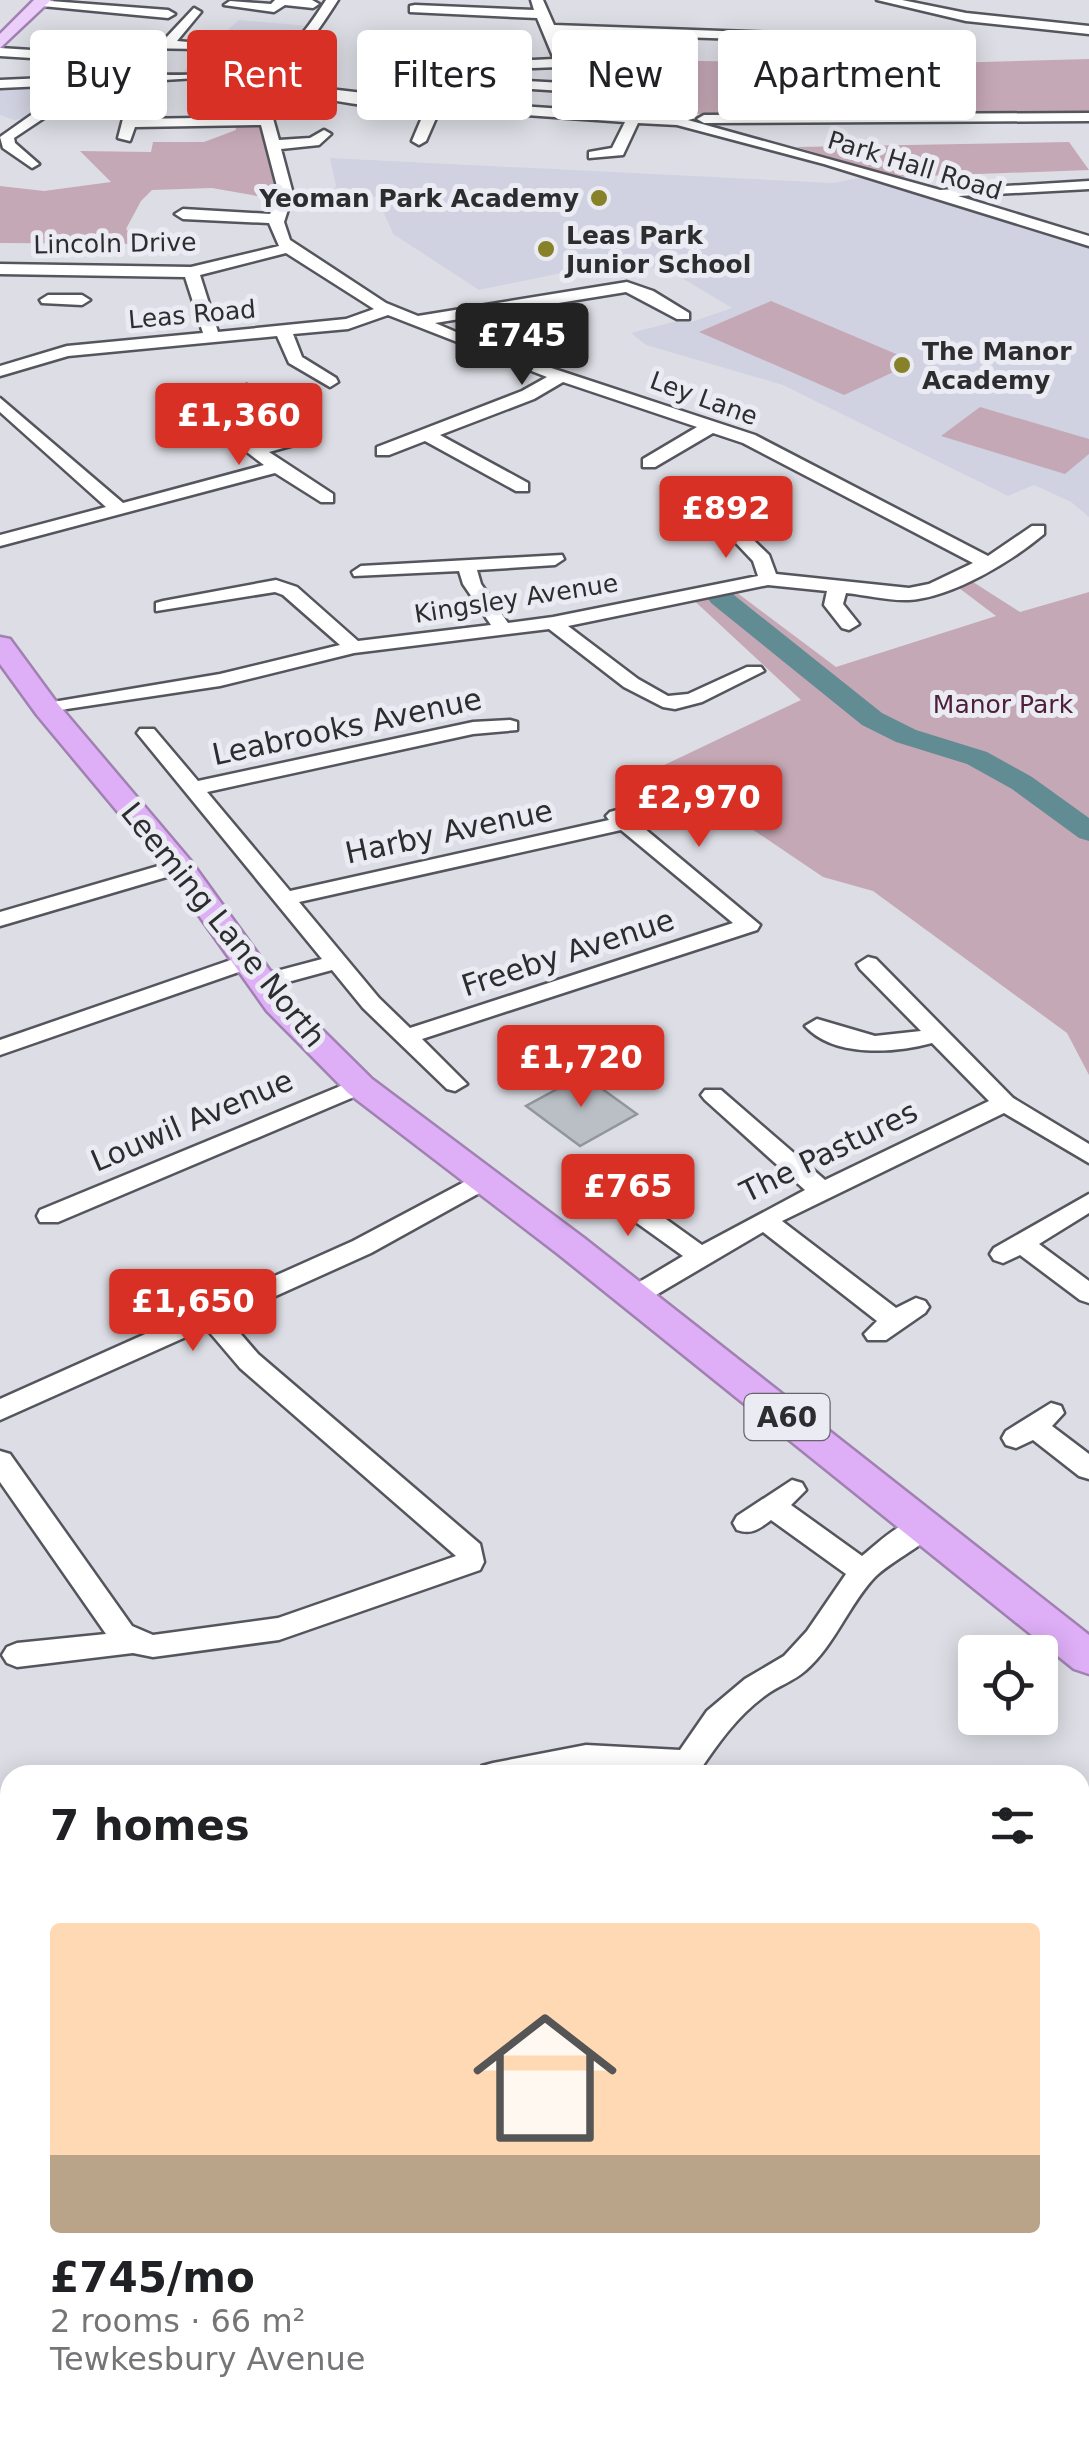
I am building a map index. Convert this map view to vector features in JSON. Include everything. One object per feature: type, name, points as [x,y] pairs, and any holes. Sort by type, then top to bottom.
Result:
[{"type":"highway","name":"Leeming Lane North","points":[[0,645],[46,708],[179,866],[304,1033],[360,1086],[635,1296],[926,1527],[1083,1644]]},
{"type":"main road","points":[[0,43],[43,1]]},
{"type":"street","points":[[883,0],[966,17],[1089,30]]},
{"type":"street","points":[[43,1],[168,14]]},
{"type":"street","points":[[230,5],[274,8],[282,1],[324,3],[312,30]]},
{"type":"street","points":[[416,8],[540,7],[552,40]]},
{"type":"street","points":[[168,44],[194,12]]},
{"type":"street","points":[[286,19],[318,20]]},
{"type":"street","points":[[550,29],[718,35]]},
{"type":"street","points":[[168,44],[187,45]]},
{"type":"street","points":[[0,52],[30,54]]},
{"type":"street","points":[[0,84],[30,82]]},
{"type":"street","points":[[698,120],[1089,117]]},
{"type":"street","points":[[18,161],[7,138],[32,120]]},
{"type":"street","points":[[128,124],[129,120]]},
{"type":"street","points":[[128,124],[134,120]]},
{"type":"street","points":[[419,141],[423,120]]},
{"type":"street","points":[[594,156],[618,152],[633,120]]},
{"type":"street","name":"Park Hall Road","points":[[670,120],[830,161],[1089,241]]},
{"type":"street","points":[[128,124],[266,121],[286,194],[274,219],[277,234],[288,248]]},
{"type":"street","points":[[272,145],[319,138],[333,148]]},
{"type":"street","points":[[932,193],[1089,185]]},
{"type":"street","points":[[984,209],[1089,202]]},
{"type":"street","points":[[182,214],[274,219]]},
{"type":"street","name":"Lincoln Drive","points":[[0,269],[191,272],[288,248]]},
{"type":"street","name":"Ley Lane","points":[[288,248],[388,310],[508,359],[748,439],[987,563]]},
{"type":"street","points":[[66,300],[78,269]]},
{"type":"street","points":[[191,272],[212,337]]},
{"type":"street","points":[[417,322],[628,287],[683,316]]},
{"type":"street","name":"Leas Road","points":[[0,371],[67,351],[348,324],[388,310]]},
{"type":"street","points":[[284,332],[295,360],[332,383]]},
{"type":"street","points":[[383,451],[528,395],[562,376]]},
{"type":"street","points":[[247,390],[181,401],[278,467],[334,495],[308,504]]},
{"type":"street","points":[[0,403],[120,510]]},
{"type":"street","points":[[648,464],[713,425]]},
{"type":"street","points":[[427,435],[522,487]]},
{"type":"street","points":[[256,451],[306,436]]},
{"type":"street","points":[[0,541],[278,467]]},
{"type":"street","points":[[726,523],[762,559],[768,579]]},
{"type":"street","name":"Kingsley Avenue","points":[[46,708],[220,680],[354,647],[554,622],[768,579],[909,594],[935,588],[1040,537]]},
{"type":"street","points":[[370,576],[466,564],[555,560]]},
{"type":"street","points":[[466,564],[472,584],[504,630]]},
{"type":"street","points":[[172,601],[276,586],[290,592],[354,647]]},
{"type":"street","points":[[823,632],[856,626],[833,605],[838,586]]},
{"type":"street","points":[[554,622],[647,694],[667,703],[690,700],[755,672]]},
{"type":"street","name":"Leabrooks Avenue","points":[[196,788],[473,728],[510,726]]},
{"type":"street","points":[[147,733],[336,962],[455,1084]]},
{"type":"street","name":"Harby Avenue","points":[[285,898],[621,820],[749,925]]},
{"type":"street","points":[[0,919],[179,866]]},
{"type":"street","name":"Freeby Avenue","points":[[406,1037],[749,925]]},
{"type":"street","points":[[0,1048],[255,971],[336,962]]},
{"type":"street","points":[[868,964],[1004,1104],[1089,1155]]},
{"type":"street","points":[[817,1026],[866,1045],[892,1046],[936,1034]]},
{"type":"street","name":"Louwil Avenue","points":[[49,1216],[360,1086]]},
{"type":"street","points":[[713,1095],[752,1113],[822,1191]]},
{"type":"street","name":"The Pastures","points":[[635,1296],[764,1220],[1004,1104]]},
{"type":"street","points":[[0,1410],[362,1247],[484,1180]]},
{"type":"street","points":[[608,1182],[699,1256]]},
{"type":"street","points":[[1089,1202],[1012,1248],[1089,1294]]},
{"type":"street","points":[[764,1220],[896,1320]]},
{"type":"street","points":[[17,1655],[133,1642],[153,1646],[279,1629],[470,1562],[470,1552],[457,1539],[249,1361],[210,1315]]},
{"type":"street","points":[[1033,1426],[1089,1469]]},
{"type":"street","points":[[0,1461],[122,1634],[133,1642]]},
{"type":"street","points":[[747,1523],[782,1498],[863,1571]]},
{"type":"street","points":[[685,1765],[718,1720],[755,1687],[794,1664],[818,1639],[863,1571],[902,1539],[926,1527]]},
{"type":"street","points":[[545,1765],[586,1757],[649,1765]]},
{"type":"shaded area","points":[[239,20],[309,26],[306,30],[227,30]]},
{"type":"shaded area","points":[[30,87],[30,116],[14,120],[0,115],[0,89]]},
{"type":"shaded area","name":"The Manor Academy","points":[[330,158],[833,183],[862,177],[1089,245],[1089,517],[1071,502],[1034,485],[1008,496],[783,385],[646,345],[631,333],[677,321],[691,322],[732,308],[672,272],[620,261],[479,290],[393,234],[377,197],[331,194],[336,186]]},
{"type":"green space","points":[[1089,59],[1089,113],[976,113],[976,62]]},
{"type":"green space","points":[[698,61],[718,61],[718,114],[698,114]]},
{"type":"green space","points":[[235,124],[259,126],[277,185],[274,199],[212,188],[152,190],[141,201],[126,229],[139,244],[0,243],[0,186],[44,191],[111,182],[80,151],[151,152],[153,142],[204,142],[236,130]]},
{"type":"green space","points":[[1069,142],[1089,170],[897,177],[796,147]]},
{"type":"green space","points":[[771,301],[915,362],[844,395],[699,332]]},
{"type":"green space","points":[[980,407],[1089,439],[1089,454],[1065,474],[941,436]]},
{"type":"green space","name":"Manor Park","points":[[973,582],[1020,612],[1089,592],[1089,1075],[1067,1033],[873,891],[823,877],[660,767],[801,700],[687,594],[728,586],[836,667],[996,616],[959,588]]},
{"type":"building","points":[[583,1075],[637,1114],[580,1146],[526,1106]]},
{"type":"waterway","points":[[720,597],[872,719],[906,736],[977,758],[1022,783],[1089,832]]},
{"type":"place","name":"Yeoman Park Academy","points":[[599,198]]},
{"type":"place","name":"Leas Park Junior School","points":[[546,249]]},
{"type":"place","name":"The Manor Academy","points":[[902,365]]}]
